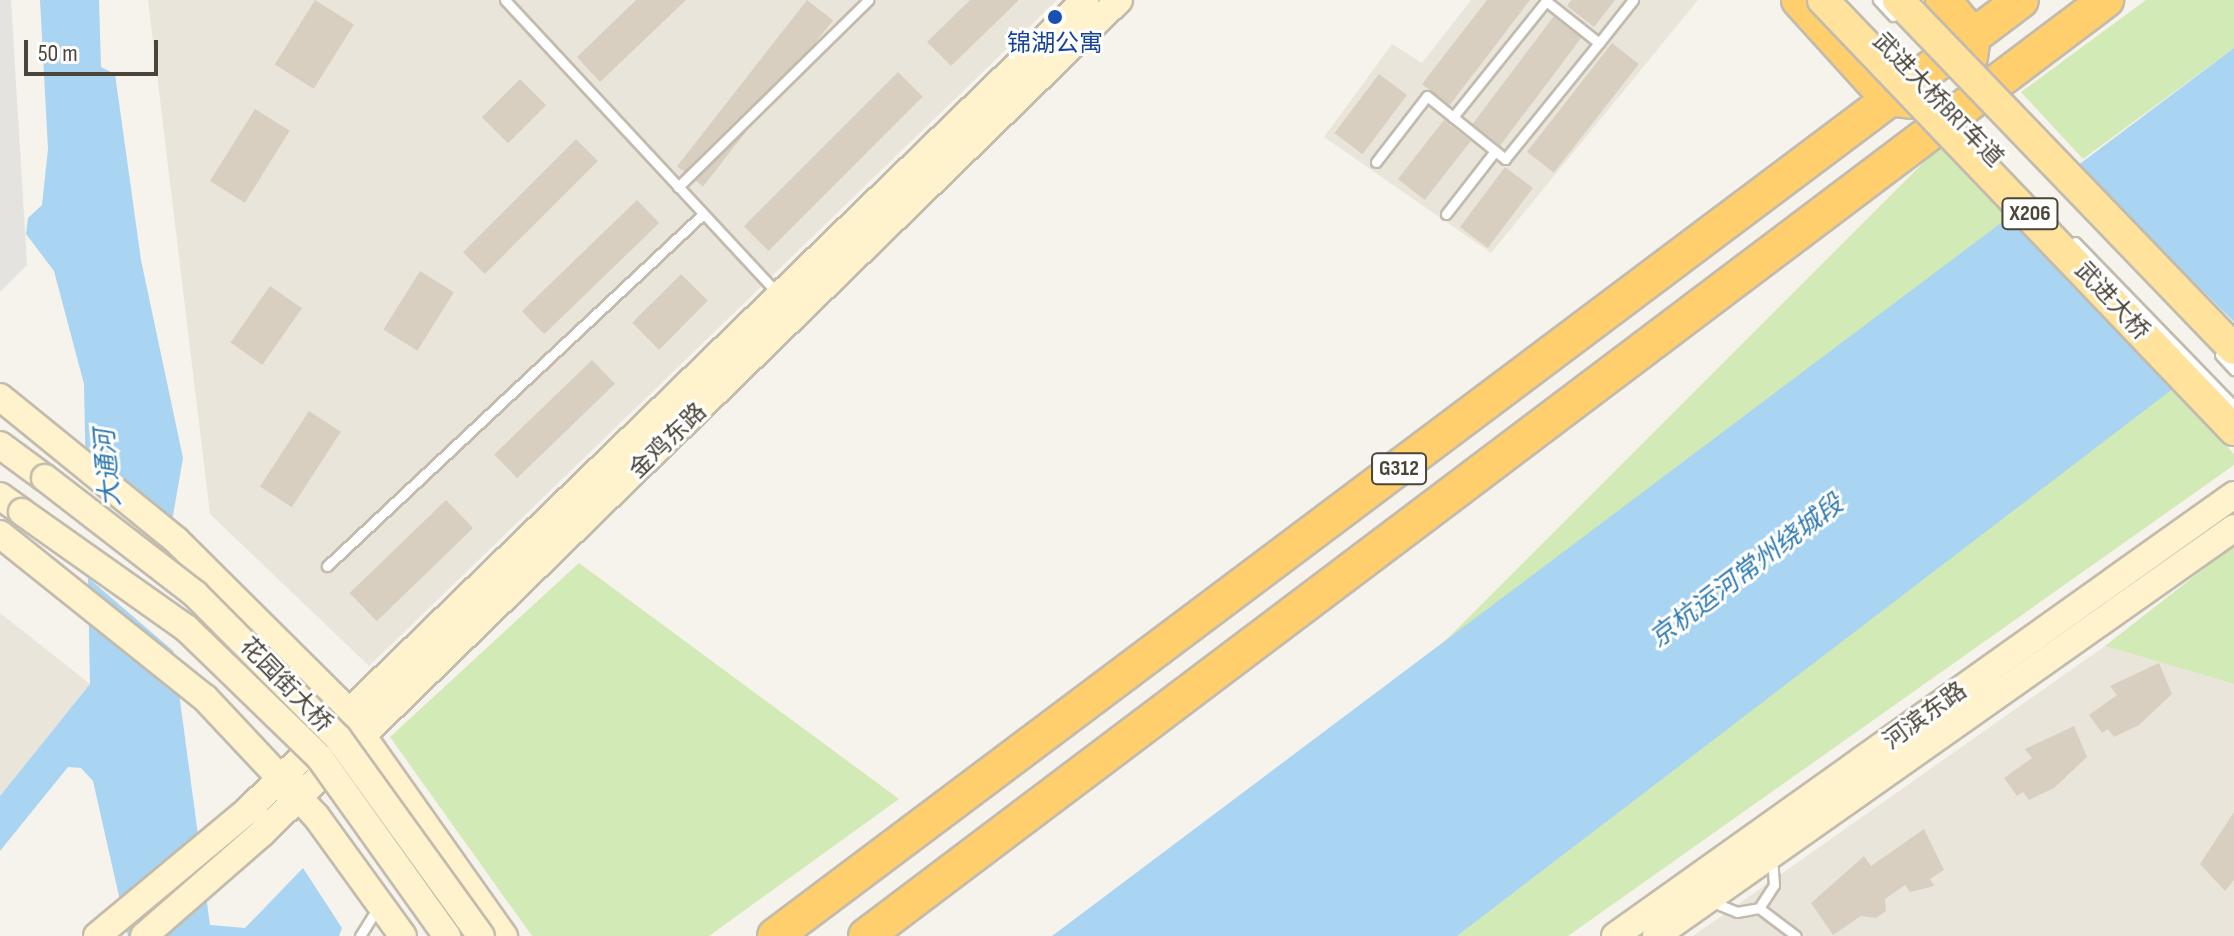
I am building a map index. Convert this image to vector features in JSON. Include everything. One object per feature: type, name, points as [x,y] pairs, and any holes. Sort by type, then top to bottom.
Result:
[{"type":"highway","points":[[1799,0],[1888,98],[1961,107],[1973,36],[1943,0]]},
{"type":"highway","name":"G312","points":[[775,936],[2021,0]]},
{"type":"highway","name":"G312","points":[[866,936],[2106,0]]},
{"type":"main road","name":"金鸡东路","points":[[789,306],[1085,0]]},
{"type":"main road","name":"金鸡东路","points":[[144,936],[213,877],[290,788],[789,306],[1119,0]]},
{"type":"main road","name":"武进大桥","points":[[1823,0],[2234,430]]},
{"type":"main road","name":"X206","points":[[1898,0],[2234,349]]},
{"type":"main road","points":[[0,397],[176,540],[356,725],[504,936]]},
{"type":"main road","name":"花园街大桥","points":[[0,445],[195,594],[338,738],[481,936]]},
{"type":"main road","name":"河滨东路","points":[[1615,936],[2234,495]]},
{"type":"main road","name":"花园街大桥","points":[[0,496],[186,628],[320,758],[447,936]]},
{"type":"main road","name":"河滨东路","points":[[1656,936],[2234,528]]},
{"type":"main road","points":[[0,534],[205,698],[290,788],[403,936]]},
{"type":"main road","name":"金鸡东路","points":[[101,934],[206,849],[290,788]]},
{"type":"lane","points":[[505,0],[789,306]]},
{"type":"lane","points":[[678,187],[868,0]]},
{"type":"lane","points":[[1376,162],[1427,96],[1505,159],[1633,0]]},
{"type":"lane","name":"武进大桥BRT车道","points":[[1843,0],[2234,406]]},
{"type":"lane","name":"武进大桥BRT车道","points":[[1878,0],[2234,370]]},
{"type":"lane","points":[[1453,117],[1546,1],[1599,43]]},
{"type":"lane","points":[[1446,214],[1495,151]]},
{"type":"lane","points":[[327,566],[703,214]]},
{"type":"lane","points":[[1707,900],[1737,912],[1759,908],[1774,885],[1772,854]]},
{"type":"lane","points":[[360,936],[381,904]]},
{"type":"lane","points":[[1759,908],[1796,936]]},
{"type":"shaded area","points":[[0,0],[11,0],[27,265],[0,292]]},
{"type":"shaded area","points":[[148,0],[1057,0],[369,666],[210,514]]},
{"type":"shaded area","points":[[1471,0],[1698,0],[1491,253],[1324,137],[1392,44],[1422,63]]},
{"type":"shaded area","points":[[0,613],[90,684],[0,796]]},
{"type":"shaded area","points":[[2105,646],[2234,684],[2234,936],[1693,936]]},
{"type":"green space","points":[[2146,0],[2234,0],[2234,48],[2083,159],[2021,92]]},
{"type":"green space","points":[[1940,146],[2009,215],[1289,936],[1150,936]]},
{"type":"green space","points":[[2172,388],[2234,454],[2234,465],[1568,936],[1457,936]]},
{"type":"green space","points":[[2234,545],[2234,684],[2105,646]]},
{"type":"green space","points":[[579,563],[899,799],[709,936],[532,936],[390,737]]},
{"type":"water","name":"大通河","points":[[40,0],[99,0],[101,67],[115,74],[141,260],[183,458],[163,573],[210,925],[245,928],[303,868],[342,928],[339,936],[128,936],[93,781],[81,768],[68,767],[0,851],[0,796],[90,684],[84,384],[54,271],[26,234],[28,218],[42,205],[48,149]]},
{"type":"water","name":"京杭运河常州绕城段","points":[[2234,48],[2234,342],[1457,936],[1052,936]]},
{"type":"pier","points":[[2073,162],[2234,322],[2234,347],[2183,385],[2011,208]]},
{"type":"pier","points":[[80,458],[173,537],[167,573],[178,655],[79,570]]},
{"type":"building","points":[[315,0],[354,24],[314,89],[275,64]]},
{"type":"building","points":[[636,0],[686,0],[600,82],[577,57]]},
{"type":"building","points":[[807,0],[833,20],[703,187],[677,166]]},
{"type":"building","points":[[970,0],[1019,0],[951,66],[927,42]]},
{"type":"building","points":[[1487,0],[1530,0],[1449,106],[1422,84]]},
{"type":"building","points":[[1571,0],[1615,0],[1594,27],[1567,6]]},
{"type":"building","points":[[1554,16],[1582,37],[1500,146],[1472,125]]},
{"type":"building","points":[[1612,43],[1639,64],[1554,173],[1527,152]]},
{"type":"building","points":[[898,72],[923,97],[769,251],[744,226]]},
{"type":"building","points":[[1379,74],[1407,95],[1362,154],[1334,133]]},
{"type":"building","points":[[520,79],[546,105],[508,143],[482,117]]},
{"type":"building","points":[[255,109],[290,131],[245,203],[210,181]]},
{"type":"building","points":[[1444,120],[1471,141],[1425,200],[1398,179]]},
{"type":"building","points":[[576,139],[598,161],[485,274],[463,252]]},
{"type":"building","points":[[1505,167],[1533,188],[1488,248],[1460,227]]},
{"type":"building","points":[[637,200],[659,223],[544,334],[522,311]]},
{"type":"building","points":[[420,271],[454,292],[417,351],[383,330]]},
{"type":"building","points":[[681,274],[708,301],[659,350],[632,323]]},
{"type":"building","points":[[270,286],[302,308],[262,365],[230,343]]},
{"type":"building","points":[[592,360],[615,384],[517,478],[494,454]]},
{"type":"building","points":[[309,411],[341,432],[292,507],[260,486]]},
{"type":"building","points":[[446,500],[473,528],[377,621],[350,593]]},
{"type":"building","points":[[2159,663],[2172,694],[2139,725],[2114,737],[2108,729],[2102,733],[2089,715],[2117,695],[2110,686]]},
{"type":"building","points":[[2074,726],[2087,757],[2054,788],[2029,800],[2023,792],[2017,796],[2004,778],[2032,758],[2025,749]]},
{"type":"building","points":[[2234,812],[2234,880],[2225,891],[2200,864]]},
{"type":"building","points":[[1924,829],[1944,870],[1930,879],[1934,886],[1910,892],[1905,885],[1885,899],[1886,911],[1876,918],[1861,916],[1833,935],[1811,903],[1864,856],[1871,866]]},
{"type":"place","name":"锦湖公寓","points":[[1055,17]]}]
